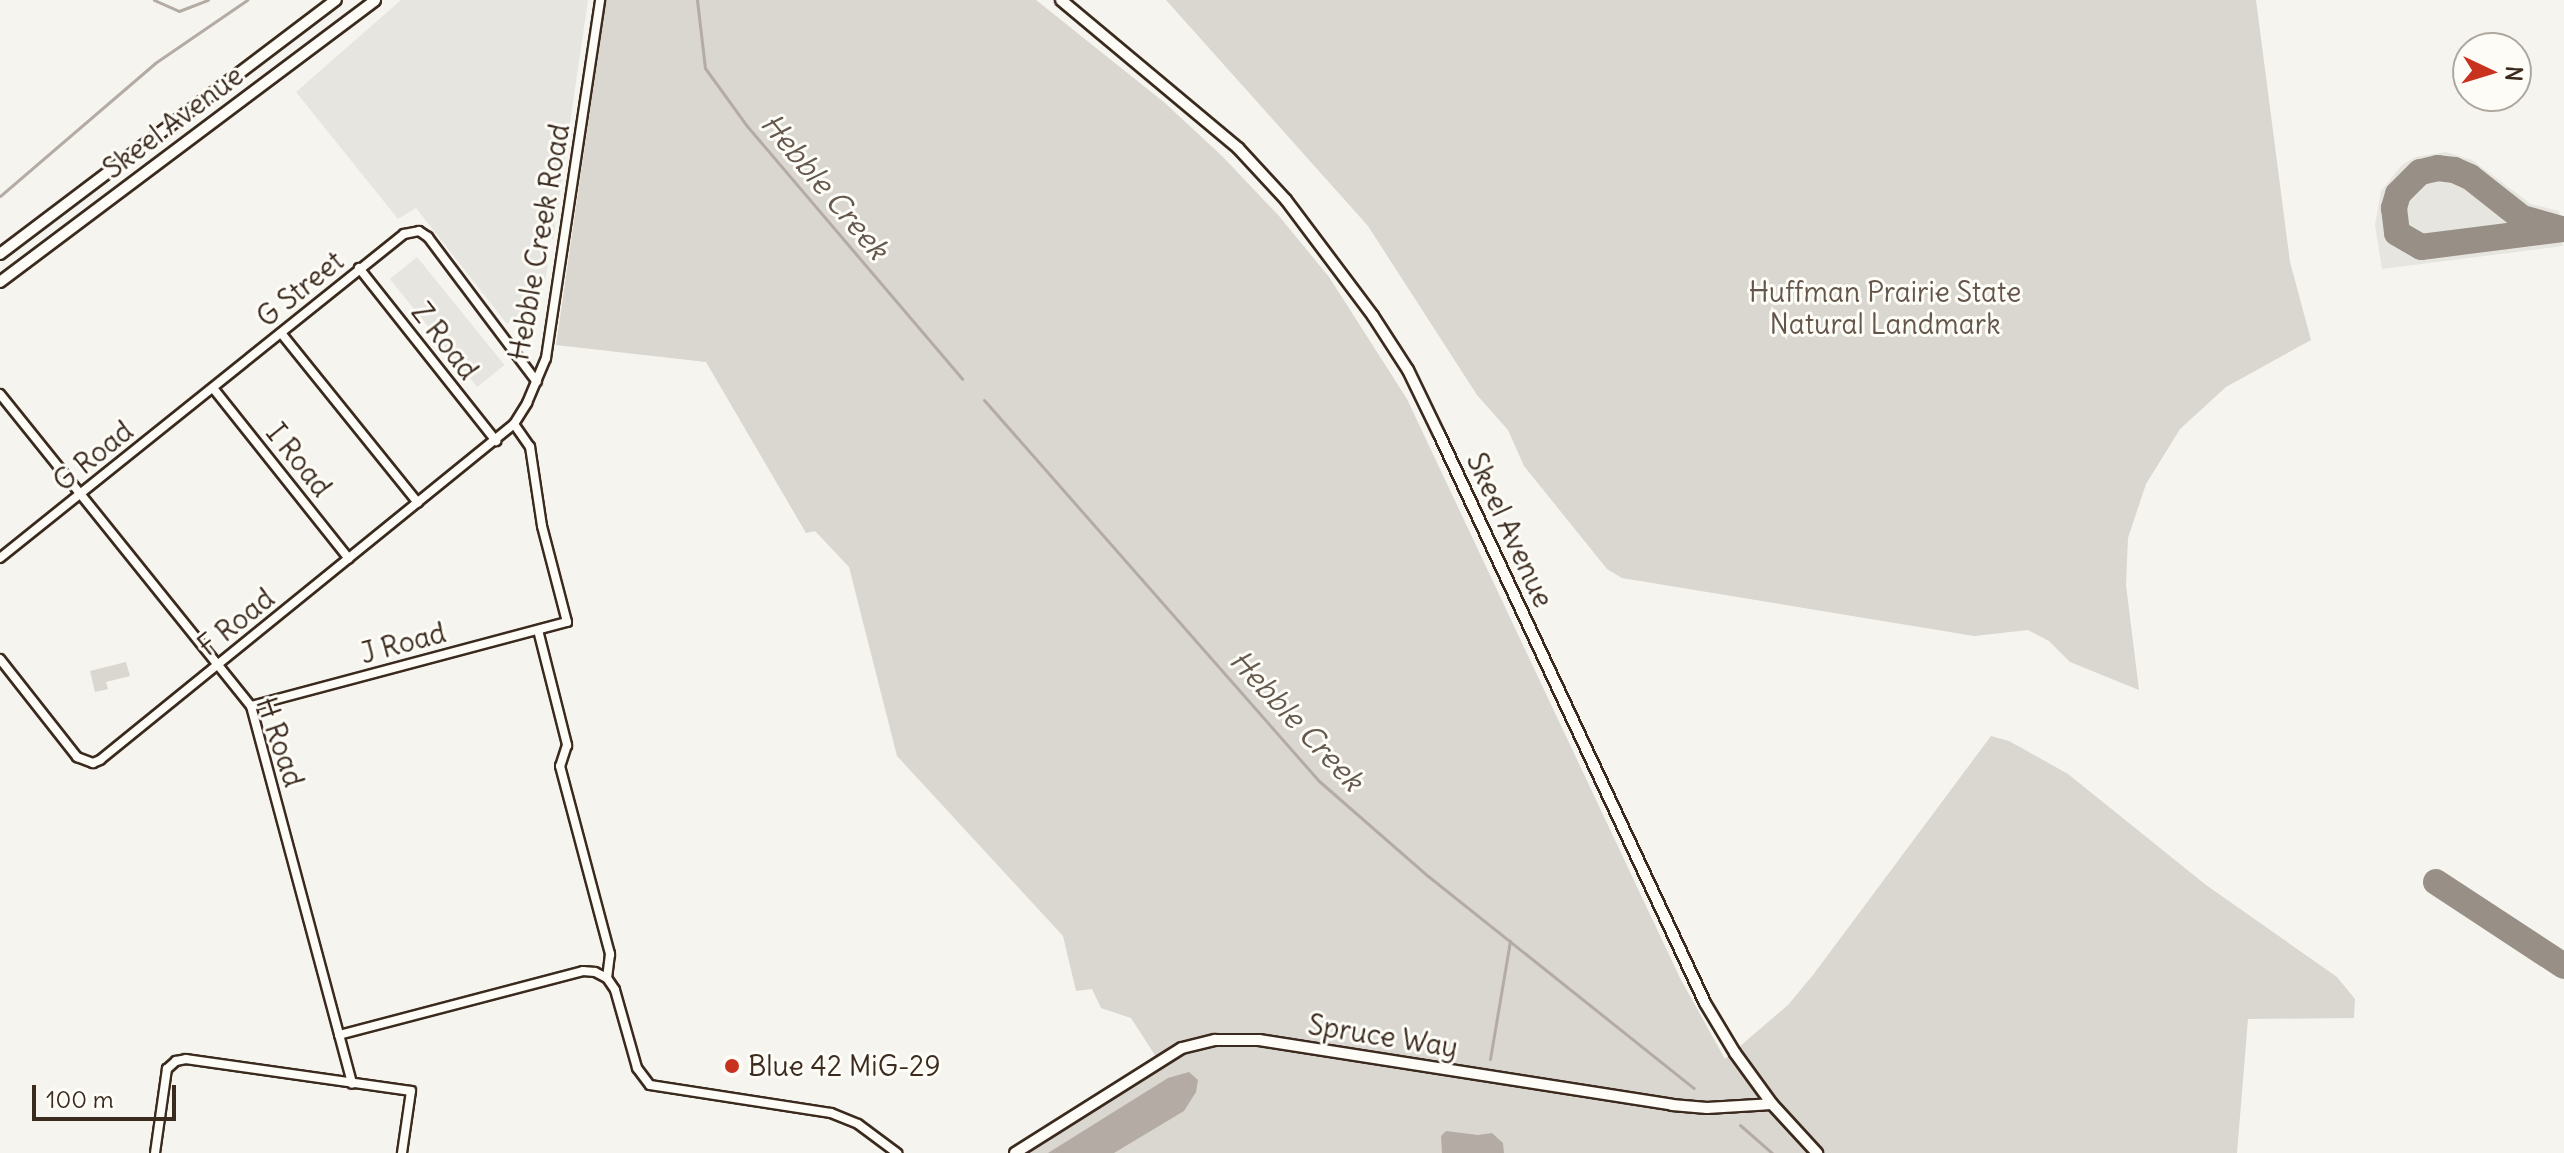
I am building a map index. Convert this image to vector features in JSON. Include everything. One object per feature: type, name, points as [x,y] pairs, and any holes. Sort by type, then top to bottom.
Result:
[{"type":"street","name":"Skeel Avenue","points":[[0,254],[336,0]]},
{"type":"street","name":"Skeel Avenue","points":[[0,282],[375,0]]},
{"type":"street","name":"Hebble Creek Road","points":[[514,424],[546,358],[600,0]]},
{"type":"street","name":"Skeel Avenue","points":[[1061,0],[1238,148],[1286,200],[1373,316],[1408,370],[1439,434],[1688,969],[1735,1053],[1772,1104],[1817,1153]]},
{"type":"street","name":"G Street","points":[[213,388],[359,268],[404,234],[419,231],[428,237],[537,382]]},
{"type":"street","name":"Z Road","points":[[359,268],[496,441]]},
{"type":"street","points":[[281,333],[418,503]]},
{"type":"street","name":"G Road","points":[[0,558],[213,388]]},
{"type":"street","name":"I Road","points":[[213,388],[349,559]]},
{"type":"street","name":"H Road","points":[[0,394],[251,706],[352,1084]]},
{"type":"street","name":"F Road","points":[[0,659],[77,757],[93,763],[114,750],[514,424]]},
{"type":"street","name":"J Road","points":[[251,706],[567,622],[542,526],[530,447],[514,424]]},
{"type":"street","points":[[538,630],[567,745],[560,766],[610,954],[607,978]]},
{"type":"street","points":[[339,1035],[583,971],[607,978],[615,990],[637,1068],[650,1085],[831,1113],[858,1124],[897,1153]]},
{"type":"street","name":"Spruce Way","points":[[1015,1153],[1182,1048],[1215,1040],[1259,1040],[1672,1105],[1707,1108],[1772,1104]]},
{"type":"street","points":[[155,1153],[165,1078],[176,1061],[186,1059],[411,1091],[402,1153]]},
{"type":"shaded area","points":[[401,0],[588,0],[553,240],[548,234],[541,239],[541,254],[548,263],[545,282],[536,300],[507,324],[416,208],[398,219],[296,92]]},
{"type":"shaded area","points":[[2446,152],[2472,160],[2531,204],[2559,211],[2563,246],[2382,269],[2375,225],[2381,191],[2402,165],[2416,157]]},
{"type":"shaded area","points":[[417,257],[504,365],[477,387],[390,279]]},
{"type":"shaded area","points":[[1189,1072],[1198,1080],[1196,1092],[1184,1111],[1114,1153],[1048,1153],[1168,1078]]},
{"type":"shaded area","points":[[1446,1131],[1478,1135],[1492,1133],[1503,1143],[1504,1153],[1442,1153],[1441,1136]]},
{"type":"green space","points":[[606,0],[1036,0],[1165,103],[1223,157],[1279,216],[1329,277],[1407,399],[1680,978],[1725,1059],[1788,1005],[1813,975],[1991,736],[2009,741],[2068,774],[2206,885],[2337,977],[2355,999],[2354,1018],[2248,1019],[2237,1153],[1028,1153],[1162,1066],[1131,1018],[1101,1008],[1092,989],[1076,991],[1063,936],[897,756],[849,567],[815,531],[806,533],[706,362],[556,345]]},
{"type":"green space","name":"Huffman Prairie State Natural Landmark","points":[[1166,0],[2256,0],[2290,262],[2311,340],[2226,387],[2180,429],[2146,484],[2128,538],[2126,585],[2139,690],[2070,662],[2049,641],[2028,630],[1974,636],[1622,578],[1607,569],[1524,466],[1508,430],[1477,395],[1368,226]]},
{"type":"green space","points":[[126,662],[130,676],[106,682],[108,689],[95,692],[90,671]]},
{"type":"waterway","points":[[154,0],[179,11],[208,0]]},
{"type":"waterway","points":[[0,196],[155,63],[247,0]]},
{"type":"waterway","name":"Hebble Creek","points":[[697,0],[705,68],[747,126],[962,379]]},
{"type":"waterway","name":"Hebble Creek","points":[[984,400],[1319,781],[1428,876],[1694,1088]]},
{"type":"waterway","points":[[1490,1059],[1510,941]]},
{"type":"waterway","name":"Hebble Creek","points":[[1740,1125],[1772,1153]]},
{"type":"taxiway","points":[[2561,229],[2522,218],[2470,177],[2454,170],[2438,168],[2420,172],[2398,194],[2394,208],[2397,233],[2421,247],[2564,229]]},
{"type":"taxiway","points":[[2436,882],[2564,966]]},
{"type":"place","name":"Blue 42 MiG-29","points":[[732,1066]]}]
